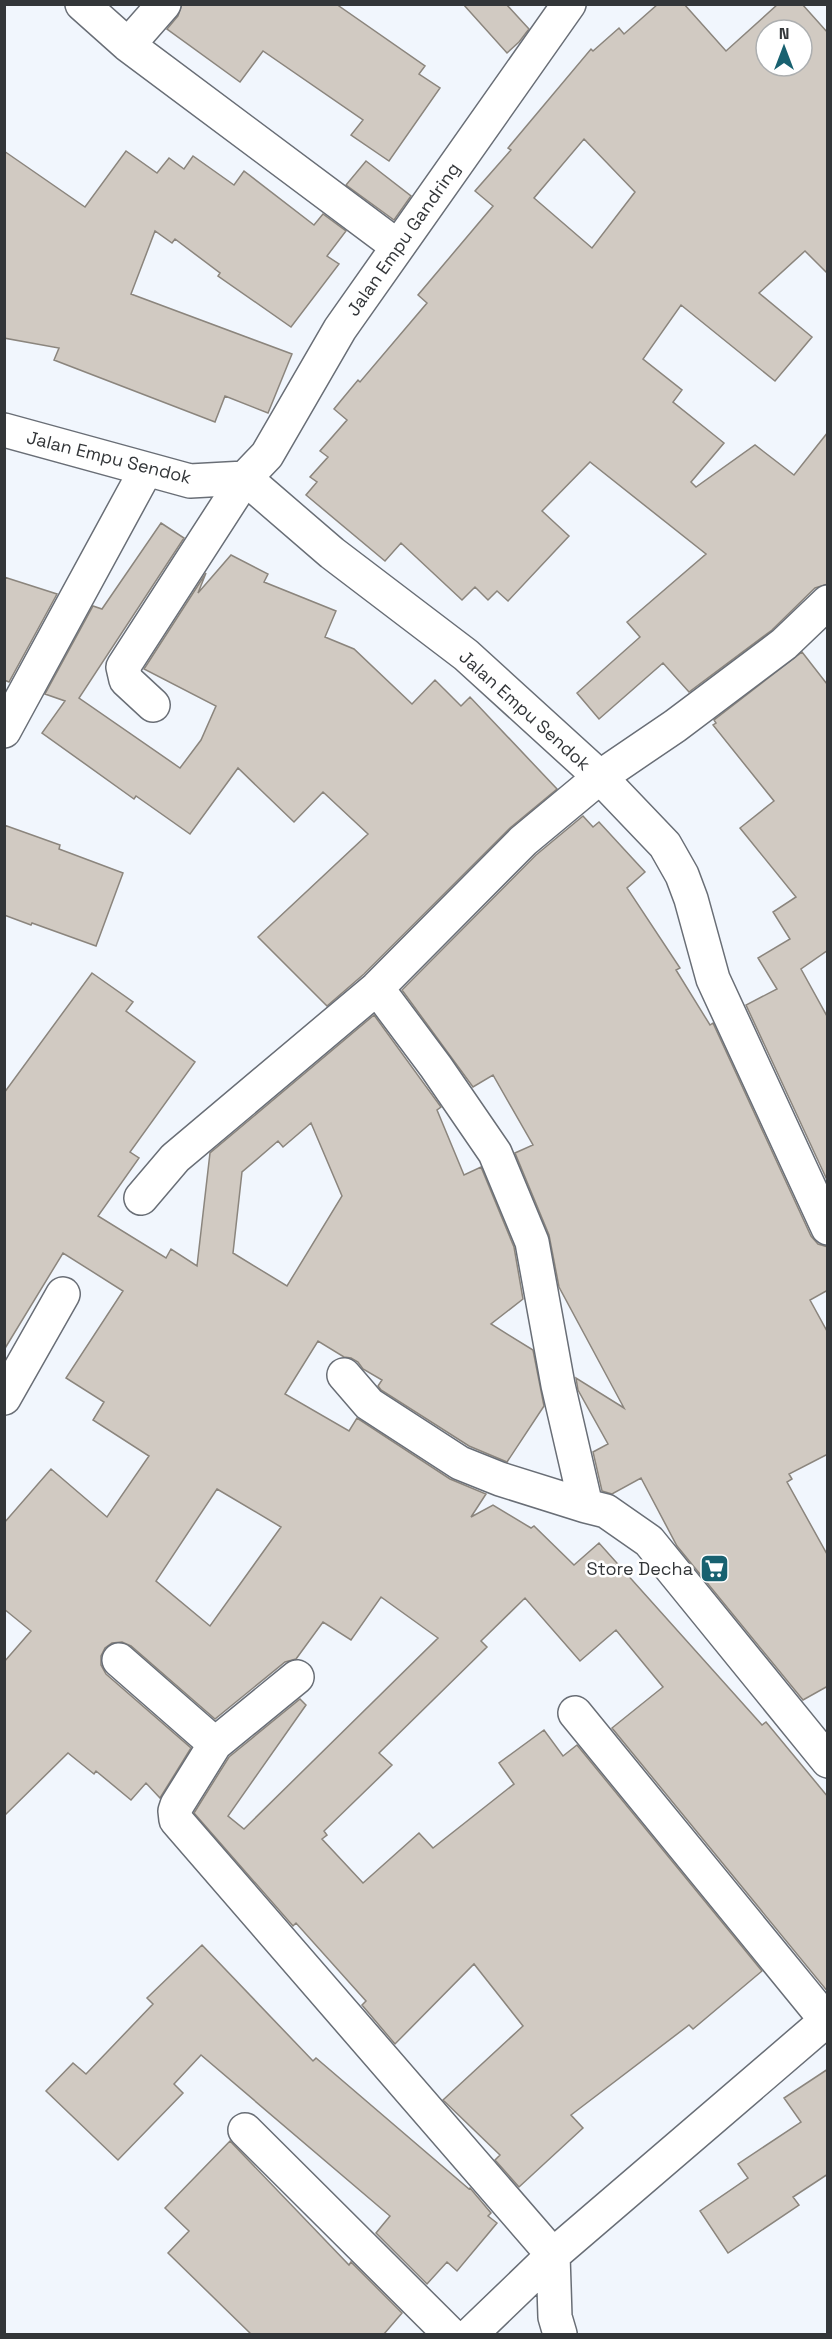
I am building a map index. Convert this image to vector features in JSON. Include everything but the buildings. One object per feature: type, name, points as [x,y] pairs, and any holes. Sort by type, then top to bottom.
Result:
[{"type":"street","points":[[82,4],[128,45],[397,246]]},
{"type":"street","points":[[128,45],[164,4]]},
{"type":"street","name":"Jalan Empu Gandring","points":[[153,705],[126,680],[123,667],[246,478],[267,455],[340,329],[569,4]]},
{"type":"street","name":"Jalan Empu Sendok","points":[[4,430],[190,481],[246,478],[332,553],[466,655],[600,777],[666,845],[682,875],[713,979],[828,1228]]},
{"type":"street","points":[[4,731],[146,470]]},
{"type":"street","points":[[141,1198],[175,1158],[377,988],[523,841],[600,777],[675,726],[784,644],[828,602]]},
{"type":"street","points":[[377,988],[436,1067],[495,1153],[532,1242],[558,1385],[586,1506]]},
{"type":"street","points":[[4,1398],[13,1362],[63,1294]]},
{"type":"street","points":[[344,1375],[369,1404],[460,1463],[500,1479],[606,1511],[649,1541],[828,1761]]},
{"type":"street","points":[[119,1660],[215,1744]]},
{"type":"street","points":[[297,1677],[215,1744],[177,1806],[176,1820],[553,2255],[555,2317],[560,2334]]},
{"type":"street","points":[[471,2334],[553,2255],[827,2020],[575,1713]]},
{"type":"street","points":[[246,2130],[450,2334]]},
{"type":"place","name":"Store Decha","points":[[714,1568]]}]
